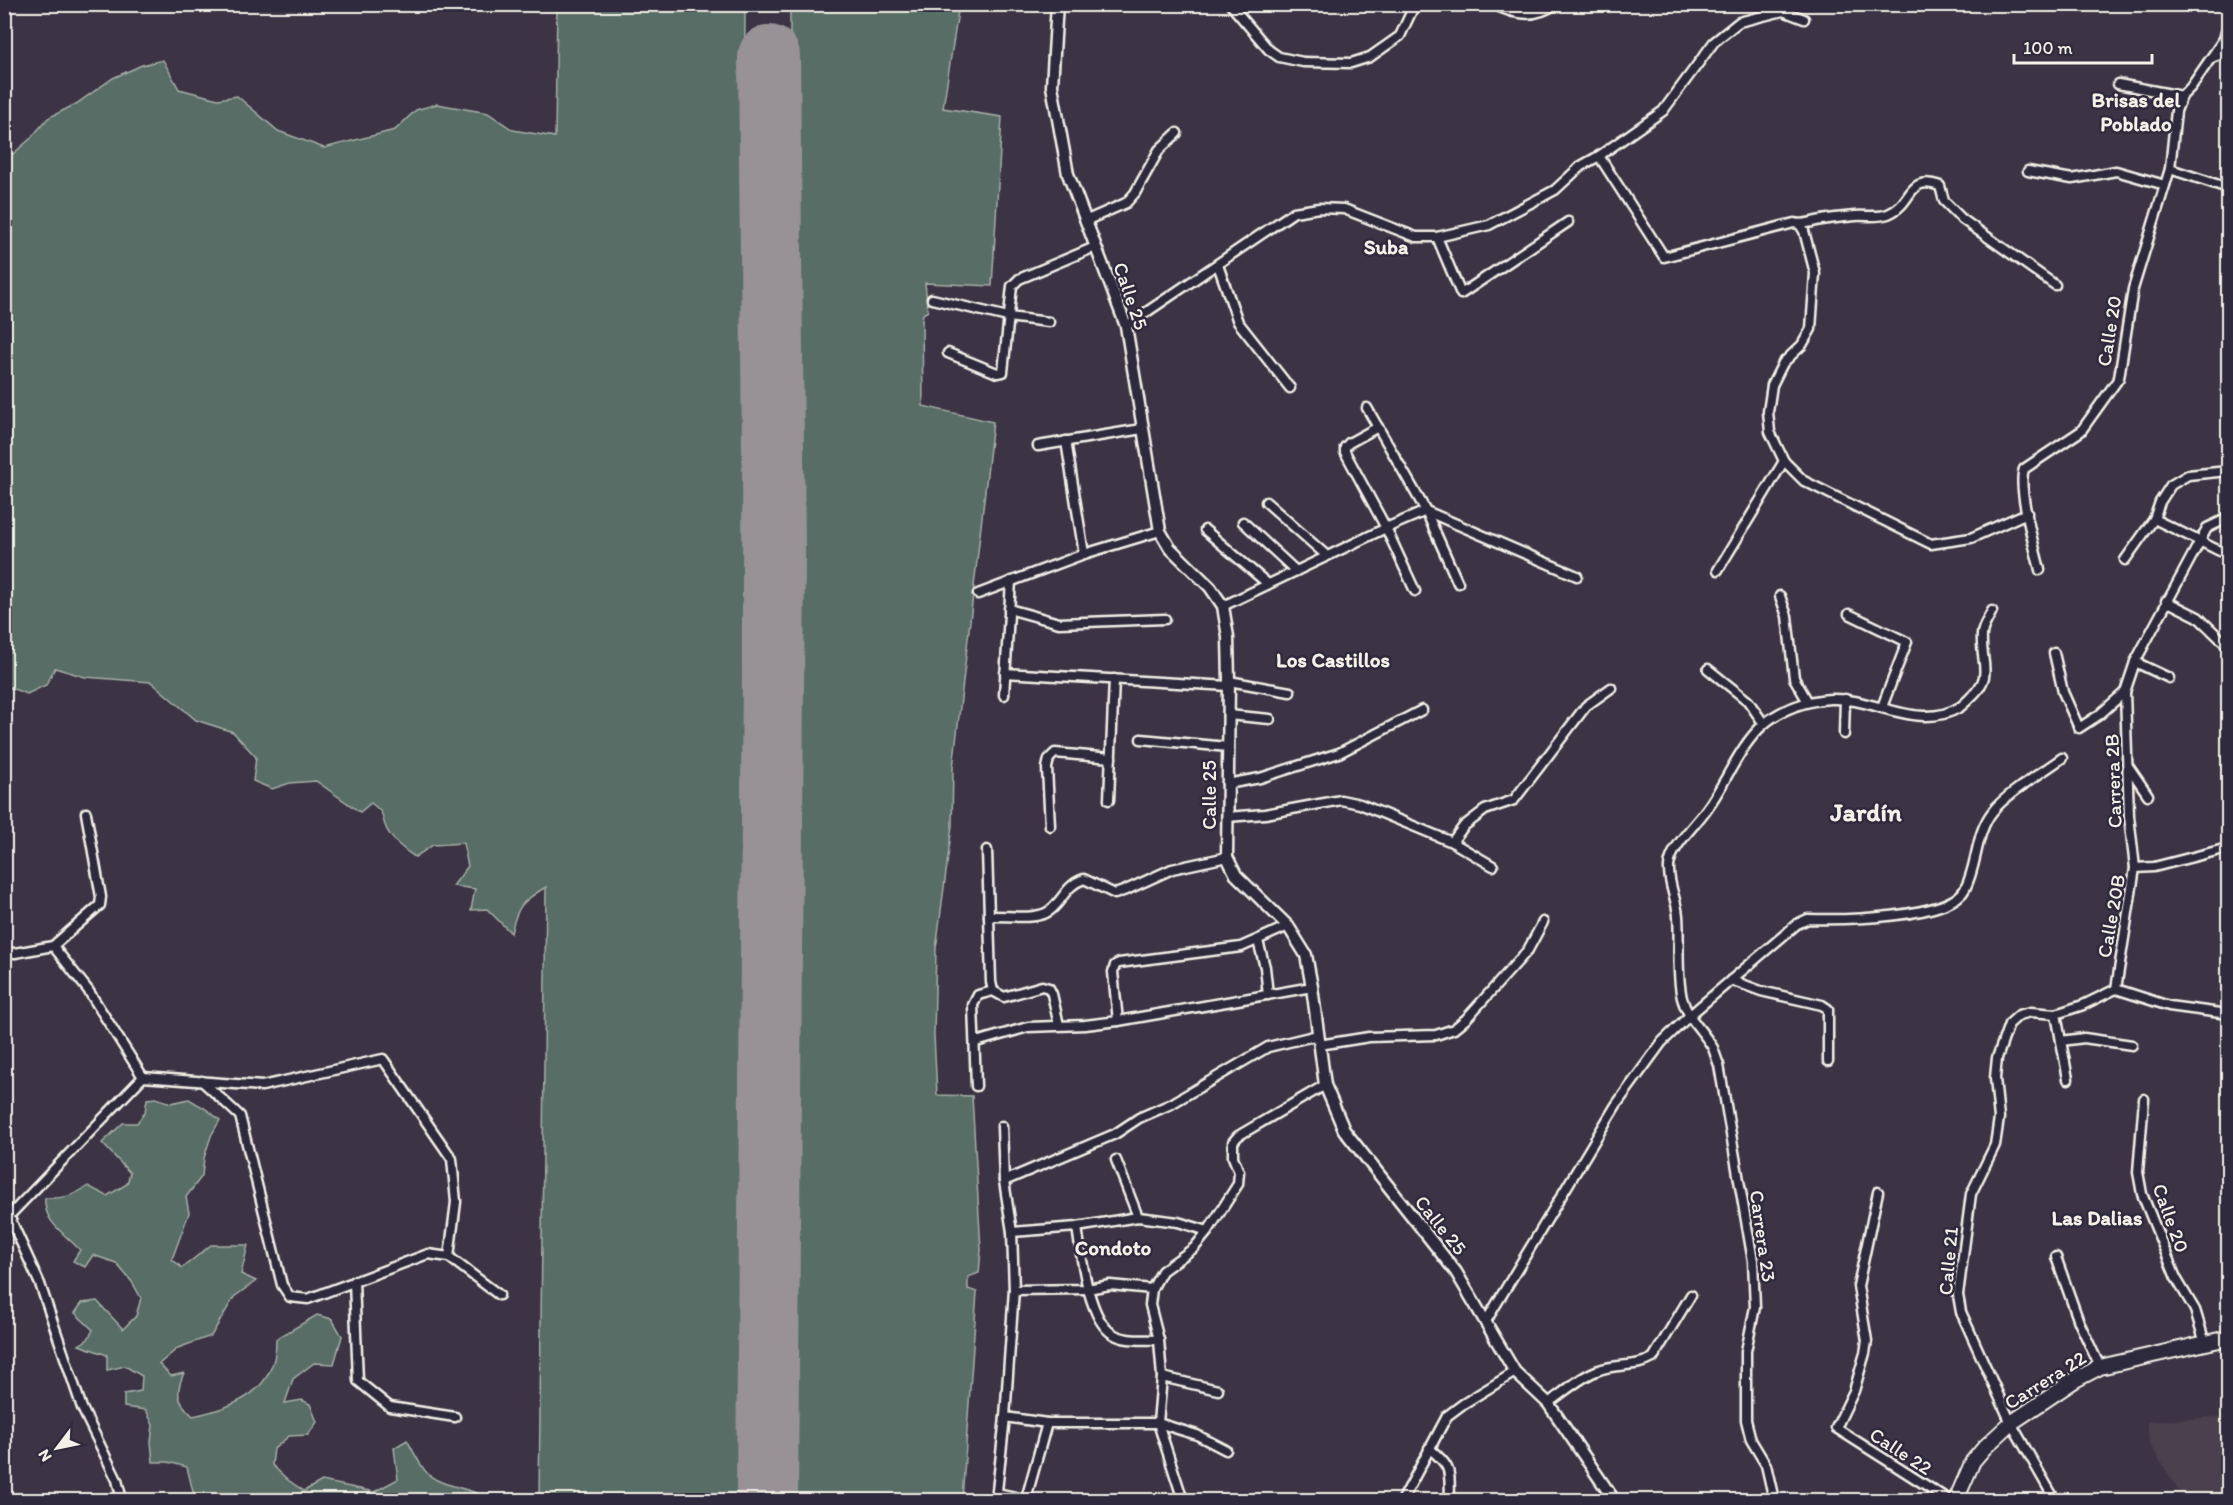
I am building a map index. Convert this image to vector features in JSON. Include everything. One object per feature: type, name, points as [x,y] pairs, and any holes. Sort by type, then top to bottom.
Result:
[{"type":"main road","name":"Carrera 22","points":[[1956,1500],[1973,1461],[2011,1423],[2075,1380],[2100,1367],[2229,1338]]},
{"type":"street","name":"Calle 25","points":[[1057,4],[1052,86],[1068,174],[1126,326],[1160,531],[1170,548],[1210,587],[1222,606],[1228,637],[1229,684],[1227,856],[1236,875],[1288,927],[1306,955],[1324,1085],[1344,1130],[1456,1272],[1515,1372],[1548,1403],[1614,1500]]},
{"type":"street","points":[[1230,4],[1269,50],[1279,57],[1303,62],[1351,63],[1370,57],[1400,36],[1415,4]]},
{"type":"street","points":[[1492,4],[1510,13],[1525,15],[1549,9],[1555,4]]},
{"type":"street","points":[[2228,4],[2229,9]]},
{"type":"street","points":[[1126,326],[1294,212],[1319,208],[1344,209],[1416,237],[1437,237],[1489,225],[1555,190],[1581,166],[1663,111],[1714,42],[1739,22],[1783,11],[1804,19]]},
{"type":"street","points":[[2118,84],[2182,96],[2191,87],[2224,39],[2229,25]]},
{"type":"street","points":[[2211,58],[2229,52]]},
{"type":"street","name":"Calle 20","points":[[2040,570],[2027,513],[2022,476],[2024,469],[2081,431],[2119,378],[2133,289],[2170,169],[2176,111],[2182,96]]},
{"type":"street","points":[[1085,221],[1126,203],[1135,193],[1159,150],[1177,133]]},
{"type":"street","points":[[1599,156],[1664,257],[1794,223],[1800,225],[1815,220],[1857,216],[1876,217],[1888,214],[1900,207],[1918,184],[1928,182],[1940,186],[1944,201],[1962,219],[2055,285]]},
{"type":"street","points":[[2170,169],[2229,188]]},
{"type":"street","points":[[2028,171],[2072,179],[2116,171],[2165,186]]},
{"type":"street","points":[[1437,237],[1461,294],[1568,222]]},
{"type":"street","points":[[1800,225],[1804,231],[1815,273],[1811,329],[1802,345],[1783,363],[1772,385],[1768,412],[1770,432],[1784,461],[1804,481],[1931,544],[1971,538],[2027,513]]},
{"type":"street","points":[[948,353],[1001,373],[1012,286],[1015,282],[1095,247]]},
{"type":"street","points":[[1218,265],[1238,322],[1290,388]]},
{"type":"street","points":[[932,300],[1008,317],[1049,322]]},
{"type":"street","points":[[1367,408],[1426,512],[1458,583]]},
{"type":"street","points":[[1378,427],[1349,443],[1345,447],[1345,452],[1386,528],[1415,591]]},
{"type":"street","points":[[1038,446],[1142,429]]},
{"type":"street","points":[[1066,441],[1084,554]]},
{"type":"street","points":[[1718,570],[1784,461]]},
{"type":"street","points":[[2125,560],[2154,519],[2160,502],[2171,485],[2188,475],[2229,471]]},
{"type":"street","points":[[1266,502],[1328,556]]},
{"type":"street","points":[[1222,606],[1386,528],[1426,512],[1577,576]]},
{"type":"street","points":[[2154,519],[2229,555]]},
{"type":"street","points":[[2054,653],[2063,692],[2079,728],[2099,715],[2125,692],[2135,662],[2206,528],[2224,520]]},
{"type":"street","points":[[1243,522],[1296,571]]},
{"type":"street","points":[[1205,530],[1268,584]]},
{"type":"street","points":[[978,594],[1084,554],[1160,531]]},
{"type":"street","points":[[1004,695],[1011,581]]},
{"type":"street","points":[[1780,596],[1787,616],[1794,678],[1808,702]]},
{"type":"street","points":[[2166,601],[2198,617],[2229,646]]},
{"type":"street","points":[[1009,609],[1059,623],[1165,620]]},
{"type":"street","points":[[1689,1016],[1682,999],[1678,914],[1669,879],[1669,865],[1673,853],[1709,806],[1764,724],[1781,713],[1808,702],[1845,699],[1882,706],[1908,715],[1938,715],[1960,707],[1980,689],[1986,675],[1982,633],[1992,610]]},
{"type":"street","points":[[1849,614],[1907,642],[1882,706]]},
{"type":"street","points":[[2135,662],[2169,678]]},
{"type":"street","points":[[1708,669],[1748,701],[1764,724]]},
{"type":"street","points":[[1005,673],[1229,684],[1290,692]]},
{"type":"street","points":[[1109,800],[1114,679]]},
{"type":"street","points":[[1452,842],[1464,826],[1485,810],[1514,800],[1586,706],[1611,688]]},
{"type":"street","name":"Carrera 2B","points":[[2125,692],[2129,816],[2136,868]]},
{"type":"street","points":[[1844,734],[1845,699]]},
{"type":"street","points":[[1227,784],[1260,778],[1339,753],[1422,710]]},
{"type":"street","points":[[1228,715],[1270,719]]},
{"type":"street","points":[[1141,740],[1228,747]]},
{"type":"street","points":[[1050,826],[1047,768],[1049,759],[1055,753],[1111,758]]},
{"type":"street","points":[[1485,1323],[1616,1105],[1662,1042],[1689,1016],[1797,924],[1808,919],[1903,915],[1928,910],[1959,897],[1965,889],[1984,824],[1994,810],[2062,758]]},
{"type":"street","points":[[2128,766],[2148,795]]},
{"type":"street","points":[[1227,817],[1265,814],[1341,801],[1360,804],[1452,842],[1493,866]]},
{"type":"street","points":[[4,952],[15,953],[53,946],[100,905],[102,897],[86,813]]},
{"type":"street","name":"Calle 20B","points":[[2116,989],[2136,868],[2154,867],[2229,848]]},
{"type":"street","points":[[987,850],[993,991]]},
{"type":"street","points":[[990,916],[1030,915],[1047,912],[1073,883],[1084,879],[1115,894],[1126,891],[1172,868],[1227,856]]},
{"type":"street","points":[[1004,1181],[1115,1134],[1139,1118],[1171,1104],[1268,1047],[1318,1040],[1436,1035],[1454,1029],[1466,1019],[1528,950],[1543,922]]},
{"type":"street","points":[[1118,1021],[1113,972],[1115,965],[1241,947],[1288,927]]},
{"type":"street","points":[[1258,941],[1265,967],[1268,995]]},
{"type":"street","points":[[53,946],[88,990],[143,1077]]},
{"type":"street","points":[[1731,980],[1761,991],[1822,1005],[1828,1009],[1828,1061]]},
{"type":"street","points":[[976,1086],[974,1000],[978,995],[993,991],[1004,997],[1042,986],[1049,988],[1053,994],[1059,1025]]},
{"type":"street","points":[[976,1042],[1028,1027],[1118,1021],[1312,987]]},
{"type":"street","points":[[2068,1079],[2056,1014],[2083,1005],[2116,989],[2169,1006],[2229,1014]]},
{"type":"street","name":"Calle 21","points":[[2055,1500],[2011,1423],[1962,1312],[1958,1295],[1971,1194],[1995,1144],[1999,1118],[1995,1078],[1997,1058],[2009,1024],[2019,1015],[2031,1012],[2056,1014]]},
{"type":"street","name":"Carrera 23","points":[[1689,1016],[1713,1048],[1719,1065],[1753,1261],[1755,1307],[1746,1351],[1746,1420],[1751,1440],[1766,1465],[1774,1500]]},
{"type":"street","points":[[2061,1041],[2084,1038],[2132,1045]]},
{"type":"street","points":[[122,1500],[117,1480],[82,1408],[40,1284],[7,1217],[143,1077],[262,1086],[382,1059],[452,1159],[456,1202],[449,1257]]},
{"type":"street","points":[[201,1080],[240,1116],[282,1285],[290,1297],[308,1299],[428,1254],[449,1257],[499,1295]]},
{"type":"street","points":[[1178,1500],[1181,1494],[1158,1423],[1162,1377],[1159,1340],[1150,1305],[1152,1289],[1162,1271],[1194,1248],[1208,1231],[1238,1184],[1239,1172],[1233,1157],[1233,1142],[1238,1136],[1324,1085]]},
{"type":"street","name":"Calle 20","points":[[2144,1099],[2138,1172],[2142,1194],[2176,1278],[2195,1310],[2205,1343]]},
{"type":"street","points":[[1002,1126],[1004,1181],[1012,1232],[1014,1290],[997,1497],[1028,1500],[1047,1424]]},
{"type":"street","points":[[1116,1160],[1138,1216]]},
{"type":"street","name":"Calle 22","points":[[1878,1192],[1858,1286],[1867,1341],[1865,1353],[1854,1391],[1836,1428],[1949,1500]]},
{"type":"street","points":[[1012,1232],[1077,1227],[1138,1216],[1178,1222],[1208,1231]]},
{"type":"street","points":[[1077,1227],[1087,1289],[1103,1325],[1112,1334],[1123,1338],[1159,1340]]},
{"type":"street","points":[[2056,1257],[2079,1322],[2100,1367]]},
{"type":"street","points":[[354,1281],[358,1381],[390,1407],[455,1417]]},
{"type":"street","points":[[1014,1290],[1087,1289],[1110,1285],[1152,1289]]},
{"type":"street","points":[[1548,1403],[1597,1370],[1611,1366],[1643,1364],[1653,1358],[1691,1295]]},
{"type":"street","points":[[1402,1499],[1447,1416],[1515,1372]]},
{"type":"street","points":[[1162,1377],[1218,1390]]},
{"type":"street","points":[[1005,1417],[1047,1424],[1158,1423],[1197,1435],[1226,1450]]},
{"type":"street","points":[[1429,1448],[1445,1461],[1449,1471],[1450,1500]]},
{"type":"shaded area","points":[[2228,1416],[2228,1500],[2183,1500],[2149,1443],[2147,1422]]},
{"type":"green space","points":[[557,5],[745,5],[740,1500],[539,1500],[546,887],[531,896],[518,910],[511,933],[487,909],[471,910],[475,889],[453,886],[468,866],[463,843],[433,845],[415,857],[392,838],[382,814],[371,803],[360,812],[316,781],[290,783],[272,789],[253,781],[256,757],[233,732],[196,720],[151,682],[85,677],[55,668],[46,685],[27,694],[5,686],[5,153],[13,154],[48,118],[76,104],[113,78],[142,65],[163,60],[179,89],[218,99],[237,96],[278,131],[324,148],[395,130],[416,110],[437,104],[488,113],[513,130],[555,137]]},
{"type":"green space","points":[[790,5],[959,5],[943,108],[1002,117],[992,286],[925,283],[928,311],[923,314],[922,320],[923,406],[993,422],[953,768],[952,826],[936,949],[934,1035],[937,1095],[972,1096],[981,1250],[979,1273],[968,1277],[968,1289],[977,1292],[962,1500],[789,1500]]},
{"type":"green space","points":[[156,1098],[171,1103],[189,1099],[220,1120],[211,1136],[204,1158],[202,1176],[186,1197],[189,1213],[172,1259],[182,1268],[211,1245],[248,1245],[241,1274],[256,1281],[234,1297],[211,1336],[178,1348],[159,1364],[171,1376],[184,1373],[179,1386],[179,1397],[184,1406],[193,1416],[224,1407],[251,1394],[270,1372],[276,1339],[317,1315],[332,1319],[342,1336],[334,1364],[314,1363],[293,1379],[285,1403],[302,1400],[310,1404],[317,1422],[308,1435],[289,1436],[274,1449],[272,1465],[304,1491],[322,1481],[374,1492],[398,1479],[394,1448],[407,1440],[421,1465],[433,1478],[475,1492],[488,1500],[195,1500],[187,1467],[168,1462],[153,1462],[151,1442],[153,1425],[146,1410],[124,1407],[124,1394],[141,1391],[142,1376],[125,1366],[107,1370],[107,1355],[79,1345],[88,1339],[93,1330],[75,1313],[82,1303],[97,1301],[123,1329],[136,1316],[141,1298],[132,1282],[116,1263],[93,1255],[85,1267],[73,1261],[80,1250],[51,1221],[45,1206],[45,1198],[68,1196],[88,1186],[107,1196],[127,1184],[130,1173],[102,1143],[123,1123],[137,1123],[145,1112],[147,1099]]},
{"type":"runway","points":[[767,1500],[774,550],[769,56]]},
{"type":"district","name":"Brisas del Poblado","points":[[2136,112]]},
{"type":"district","name":"Suba","points":[[1386,247]]},
{"type":"district","name":"Los Castillos","points":[[1333,660]]},
{"type":"district","name":"Jardín","points":[[1866,812]]},
{"type":"district","name":"Las Dalias","points":[[2097,1218]]},
{"type":"district","name":"Condoto","points":[[1113,1248]]}]
